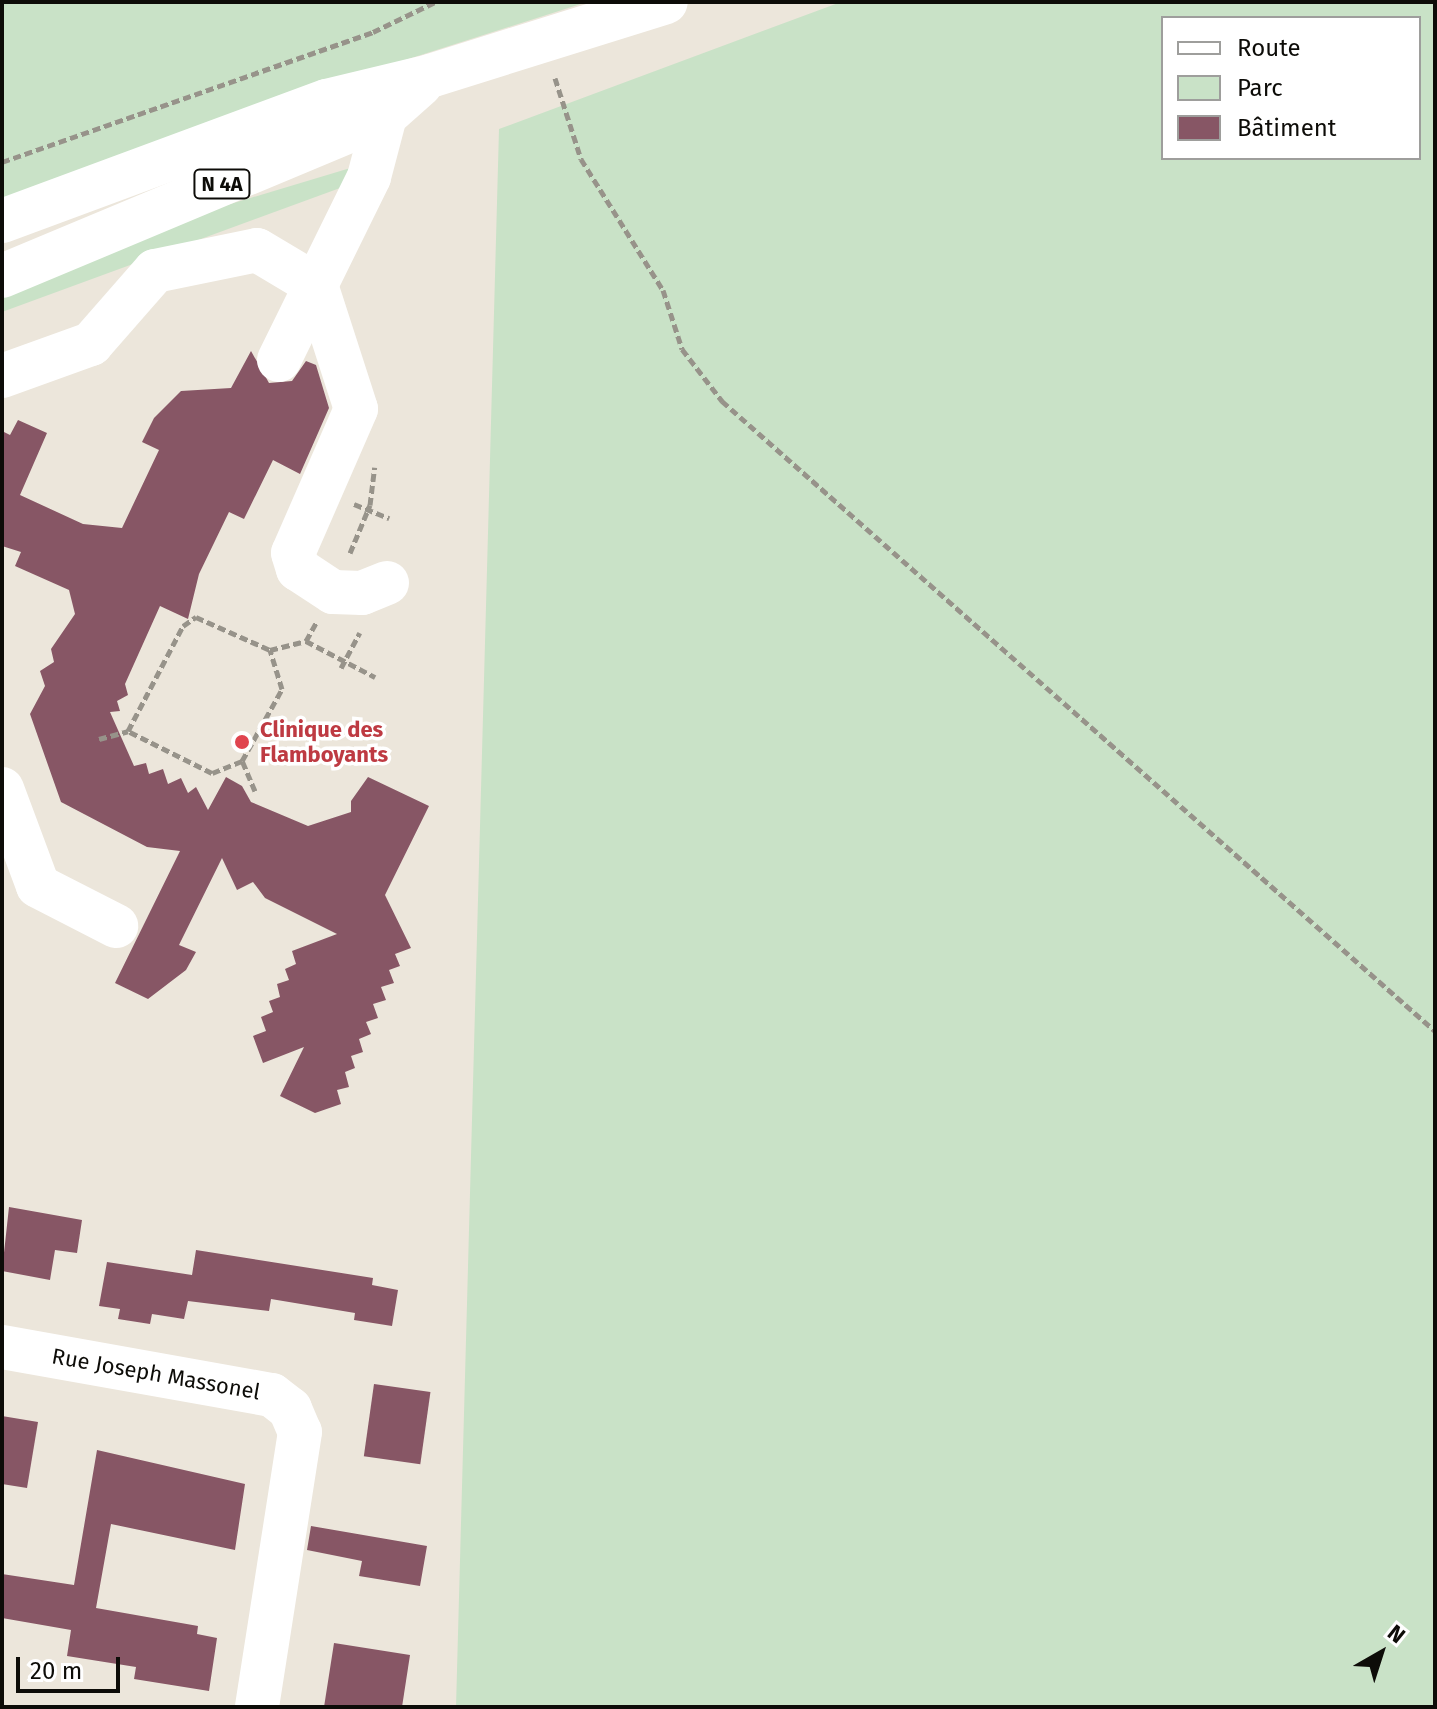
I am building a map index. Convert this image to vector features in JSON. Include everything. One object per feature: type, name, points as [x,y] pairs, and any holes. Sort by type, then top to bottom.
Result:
[{"type":"main road","name":"N 4A","points":[[2,221],[327,101],[430,76],[666,2]]},
{"type":"main road","name":"N 4A","points":[[2,276],[385,116],[430,76]]},
{"type":"main road","points":[[279,360],[369,177],[385,116]]},
{"type":"main road","points":[[2,376],[91,344],[155,271],[257,250],[316,285],[356,409],[293,553],[298,569],[333,592],[362,593],[387,583]]},
{"type":"main road","points":[[2,789],[38,886],[116,926]]},
{"type":"main road","name":"Rue Joseph Massonel","points":[[2,1347],[272,1395],[290,1409],[300,1432],[257,1707]]},
{"type":"path","points":[[2,162],[373,32],[435,2]]},
{"type":"path","points":[[547,39],[581,159],[663,290],[682,349],[722,401],[1435,1031]]},
{"type":"path","points":[[306,641],[333,592]]},
{"type":"path","points":[[128,731],[183,626],[196,617],[270,650],[306,641],[375,677]]},
{"type":"path","points":[[341,668],[364,625]]},
{"type":"path","points":[[99,739],[128,731],[212,773],[242,761],[282,689],[270,650]]},
{"type":"path","points":[[242,761],[255,791]]},
{"type":"green space","points":[[2,2],[587,2],[277,101],[2,201]]},
{"type":"green space","points":[[841,2],[1435,2],[1435,1707],[456,1707],[499,129]]},
{"type":"green space","points":[[357,166],[351,184],[2,312],[2,288],[154,227]]},
{"type":"building","points":[[251,351],[269,383],[292,381],[306,361],[316,365],[329,408],[300,474],[273,460],[244,519],[229,512],[199,574],[188,619],[160,606],[125,684],[128,695],[117,701],[120,711],[110,712],[134,766],[146,763],[149,774],[163,769],[168,784],[181,778],[188,793],[196,787],[208,810],[226,777],[242,786],[251,802],[308,826],[351,812],[351,801],[368,777],[429,806],[385,895],[411,948],[395,954],[400,966],[389,970],[394,983],[381,987],[386,1000],[373,1004],[378,1018],[366,1022],[371,1034],[359,1039],[363,1052],[351,1056],[355,1068],[345,1072],[349,1087],[337,1090],[341,1104],[315,1113],[280,1096],[304,1047],[263,1063],[253,1036],[266,1031],[261,1017],[273,1012],[269,1001],[280,997],[277,984],[289,980],[285,969],[296,964],[292,951],[337,934],[265,898],[253,882],[237,890],[222,858],[179,945],[196,952],[186,970],[148,999],[115,983],[180,851],[147,847],[61,802],[30,714],[45,686],[40,671],[54,662],[51,649],[75,614],[69,590],[15,566],[21,552],[2,546],[2,431],[10,435],[18,420],[47,433],[20,495],[83,524],[122,528],[159,450],[142,442],[154,418],[181,391],[231,388]]},
{"type":"building","points":[[9,1207],[82,1220],[77,1253],[55,1250],[50,1280],[2,1271]]},
{"type":"building","points":[[196,1250],[373,1278],[372,1285],[398,1290],[392,1326],[354,1320],[355,1313],[271,1299],[269,1311],[188,1301],[184,1319],[152,1314],[150,1324],[118,1319],[120,1309],[99,1306],[107,1262],[192,1275]]},
{"type":"building","points":[[374,1384],[430,1392],[420,1464],[364,1456]]},
{"type":"building","points":[[2,1416],[38,1422],[27,1488],[2,1484]]},
{"type":"building","points":[[97,1450],[245,1484],[235,1550],[111,1524],[96,1608],[198,1626],[197,1634],[217,1638],[209,1691],[134,1679],[136,1667],[67,1656],[71,1630],[2,1618],[2,1574],[74,1585]]},
{"type":"building","points":[[311,1526],[427,1546],[420,1586],[359,1576],[362,1561],[307,1550]]},
{"type":"building","points":[[334,1643],[410,1655],[402,1707],[324,1707]]},
{"type":"place","name":"Clinique des Flamboyants","points":[[242,742]]}]
